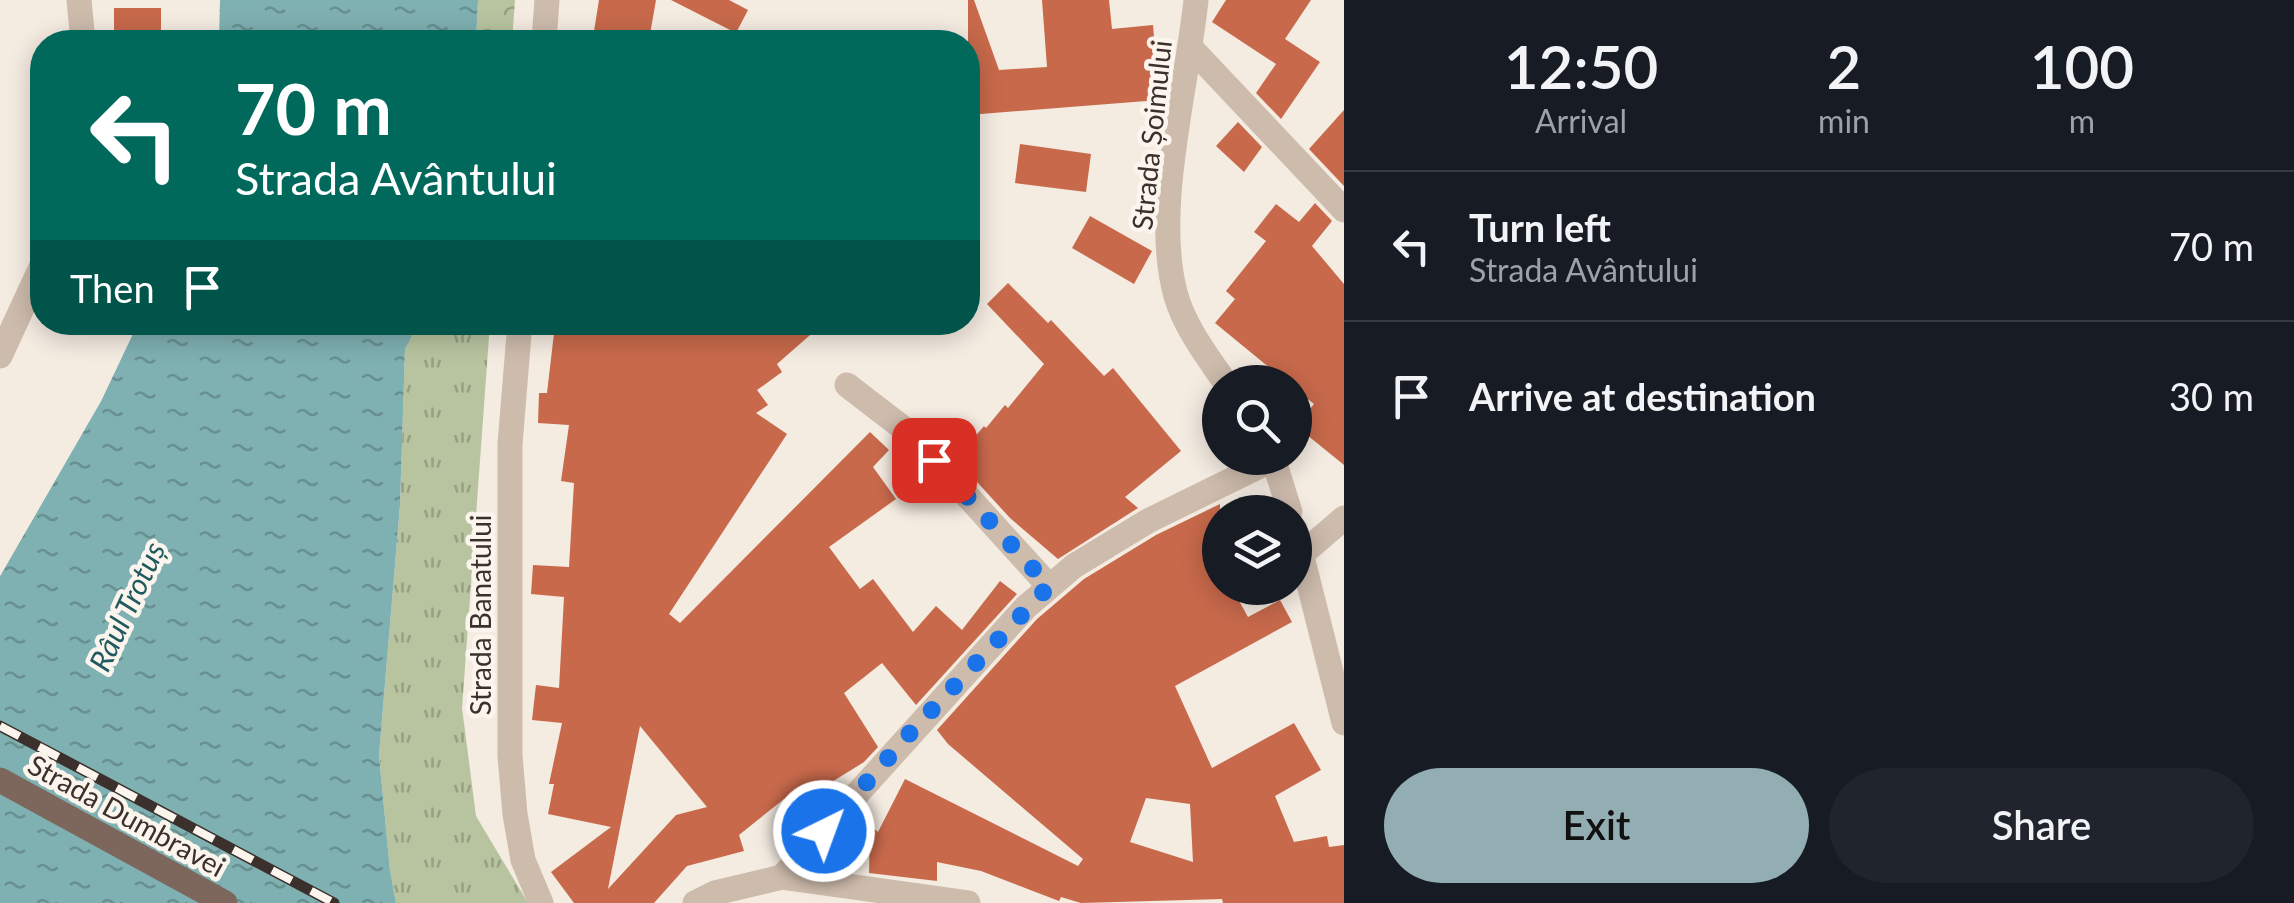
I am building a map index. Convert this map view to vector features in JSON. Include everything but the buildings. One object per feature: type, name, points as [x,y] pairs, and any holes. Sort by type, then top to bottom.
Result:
[{"type":"main road","name":"Strada Dumbravei","points":[[0,780],[225,903]]},
{"type":"street","points":[[79,0],[82,30]]},
{"type":"street","points":[[545,30],[547,0]]},
{"type":"street","name":"Strada Șoimului","points":[[1196,0],[1174,157],[1169,260],[1177,299],[1214,365]]},
{"type":"street","points":[[1191,48],[1344,210]]},
{"type":"street","points":[[0,356],[30,291]]},
{"type":"street","name":"Strada Banatului","points":[[519,335],[510,444],[510,756],[523,860],[541,903]]},
{"type":"street","points":[[846,384],[912,435],[1049,586]]},
{"type":"street","points":[[782,877],[910,733],[1049,586],[1099,549],[1240,475]]},
{"type":"street","points":[[1312,535],[1344,518]]},
{"type":"street","points":[[1312,594],[1344,723]]},
{"type":"street","points":[[695,903],[715,893],[782,877],[968,903]]},
{"type":"green space","points":[[478,0],[515,0],[513,30],[477,30]]},
{"type":"green space","points":[[412,335],[489,335],[462,708],[476,816],[528,903],[396,903],[379,755],[400,505],[405,348]]},
{"type":"water","points":[[220,0],[478,0],[477,30],[219,30]]},
{"type":"water","name":"Râul Trotuș","points":[[132,335],[412,335],[405,349],[400,505],[379,755],[396,903],[0,903],[0,576],[101,401]]},
{"type":"pier","points":[[127,335],[132,335],[101,401],[0,576],[0,567],[96,398]]},
{"type":"railway","points":[[0,726],[334,903]]},
{"type":"route","points":[[824,831],[1049,586],[934,460]]}]
